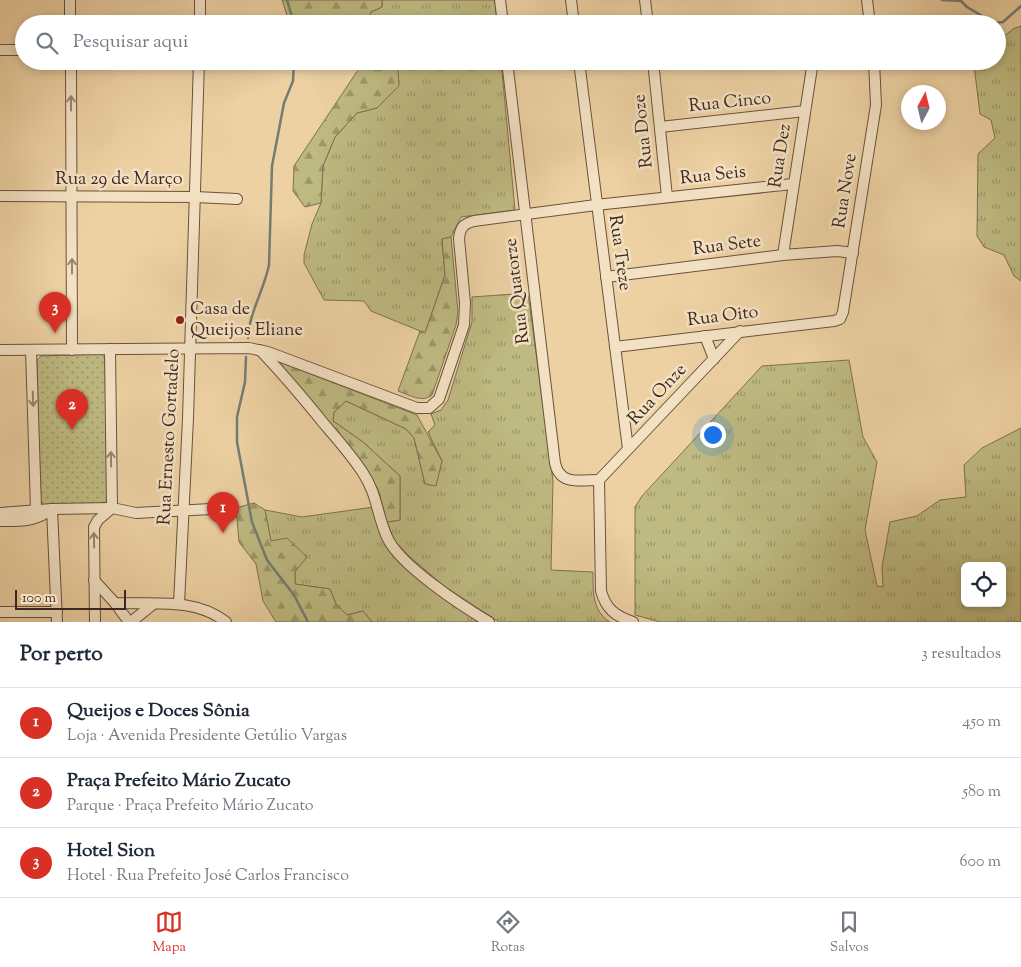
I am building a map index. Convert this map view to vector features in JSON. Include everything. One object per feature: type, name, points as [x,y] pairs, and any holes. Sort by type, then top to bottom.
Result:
[{"type":"street","points":[[70,0],[70,15]]},
{"type":"street","points":[[200,0],[200,15]]},
{"type":"street","points":[[500,0],[502,15]]},
{"type":"street","points":[[571,0],[573,15]]},
{"type":"street","points":[[645,0],[647,15]]},
{"type":"street","points":[[867,0],[869,15]]},
{"type":"street","points":[[0,50],[15,50]]},
{"type":"street","points":[[71,70],[72,350]]},
{"type":"street","name":"Rua Ernesto Gortadelo","points":[[179,604],[188,418],[199,70]]},
{"type":"street","name":"Rua Quatorze","points":[[508,70],[557,471],[566,479],[599,480]]},
{"type":"street","name":"Rua Treze","points":[[580,70],[628,449]]},
{"type":"street","name":"Rua Doze","points":[[654,70],[667,197]]},
{"type":"street","name":"Rua Dez","points":[[783,255],[812,70]]},
{"type":"street","name":"Rua Nove","points":[[834,321],[840,319],[843,312],[853,253],[876,105],[874,70]]},
{"type":"street","name":"Rua Cinco","points":[[660,127],[805,111]]},
{"type":"street","name":"Rua Seis","points":[[259,350],[417,408],[429,408],[439,399],[464,325],[465,303],[459,239],[462,227],[466,224],[474,221],[596,205],[793,184]]},
{"type":"street","name":"Rua 29 de Março","points":[[0,196],[237,199]]},
{"type":"street","name":"Rua Sete","points":[[606,277],[783,255],[837,250],[853,253]]},
{"type":"street","name":"Rua Oito","points":[[615,347],[834,321]]},
{"type":"street","name":"Rua Onze","points":[[599,480],[740,331]]},
{"type":"street","points":[[705,336],[714,359]]},
{"type":"street","points":[[0,350],[250,348],[259,350],[287,379],[364,473],[373,491],[386,536],[395,550],[413,567],[460,604],[489,622]]},
{"type":"street","points":[[110,349],[112,508]]},
{"type":"street","points":[[31,350],[36,509]]},
{"type":"street","points":[[599,480],[600,591],[609,610],[615,615],[633,622]]},
{"type":"street","points":[[0,513],[52,508],[112,508],[136,513],[230,508]]},
{"type":"street","points":[[0,521],[30,520],[43,516],[52,508]]},
{"type":"street","points":[[0,612],[57,617],[52,508]]},
{"type":"street","points":[[95,622],[94,526],[112,508]]},
{"type":"street","points":[[94,580],[130,622],[152,605]]},
{"type":"street","points":[[115,603],[179,604],[207,611],[226,622]]},
{"type":"green space","points":[[282,0],[382,0],[382,7],[371,12],[370,15],[287,15]]},
{"type":"green space","points":[[382,0],[495,0],[496,15],[370,15],[371,12],[382,7]]},
{"type":"green space","points":[[1021,26],[1021,281],[1014,276],[1004,255],[984,247],[977,236],[978,154],[995,138],[991,120],[980,114],[975,70],[1006,70],[1006,35]]},
{"type":"green space","points":[[358,70],[398,70],[399,86],[377,108],[357,113],[335,137],[323,166],[321,203],[305,207],[293,191],[294,166]]},
{"type":"green space","points":[[397,70],[502,70],[515,210],[461,217],[451,237],[442,239],[445,275],[425,333],[371,311],[364,301],[324,300],[304,263],[304,255],[312,224],[321,203],[323,166],[335,137],[357,113],[377,108]]},
{"type":"green space","points":[[451,237],[458,312],[456,325],[432,395],[424,398],[415,398],[398,391],[420,331],[425,333],[445,275],[442,239]]},
{"type":"green space","points":[[528,293],[553,481],[551,570],[593,572],[597,606],[604,617],[610,622],[499,622],[444,586],[411,558],[394,540],[387,522],[400,520],[400,476],[363,442],[333,421],[334,412],[346,401],[406,429],[414,438],[425,484],[442,461],[428,432],[435,425],[431,414],[441,410],[448,400],[472,322],[472,297]]},
{"type":"green space","points":[[101,354],[105,358],[107,500],[104,504],[44,505],[40,502],[37,360],[41,356]]},
{"type":"green space","points":[[274,360],[417,415],[442,461],[436,486],[425,484],[414,438],[406,429],[346,401],[334,412],[333,421],[363,442],[400,476],[400,520],[387,522],[378,489],[361,461]]},
{"type":"green space","points":[[849,360],[863,437],[877,462],[865,530],[877,586],[883,587],[882,567],[890,522],[917,516],[940,500],[966,497],[964,465],[982,448],[1021,428],[1021,622],[660,622],[635,615],[635,507],[642,496],[762,366]]},
{"type":"green space","points":[[254,503],[265,510],[271,541],[287,538],[307,557],[295,572],[295,584],[330,589],[336,604],[347,615],[363,611],[372,622],[276,622],[263,601],[256,564],[239,542],[236,508]]},
{"type":"green space","points":[[374,507],[384,540],[482,622],[372,622],[363,611],[347,615],[336,604],[330,589],[295,584],[295,572],[271,542],[265,510],[302,517]]},
{"type":"waterway","points":[[287,0],[291,15]]},
{"type":"waterway","points":[[942,0],[961,1],[980,15]]},
{"type":"waterway","points":[[1006,19],[1021,6]]},
{"type":"waterway","points":[[248,338],[251,320],[269,265],[272,166],[284,103],[293,81],[294,70]]},
{"type":"waterway","points":[[246,357],[245,382],[237,417],[237,442],[252,522],[267,560],[294,595],[308,622]]},
{"type":"place","name":"Casa de Queijos Eliane","points":[[180,320]]},
{"type":"place","name":"Hotel Sion","points":[[55,333]]},
{"type":"place","name":"Praça Prefeito Mário Zucato","points":[[72,430]]},
{"type":"place","name":"Queijos e Doces Sônia","points":[[223,533]]}]
